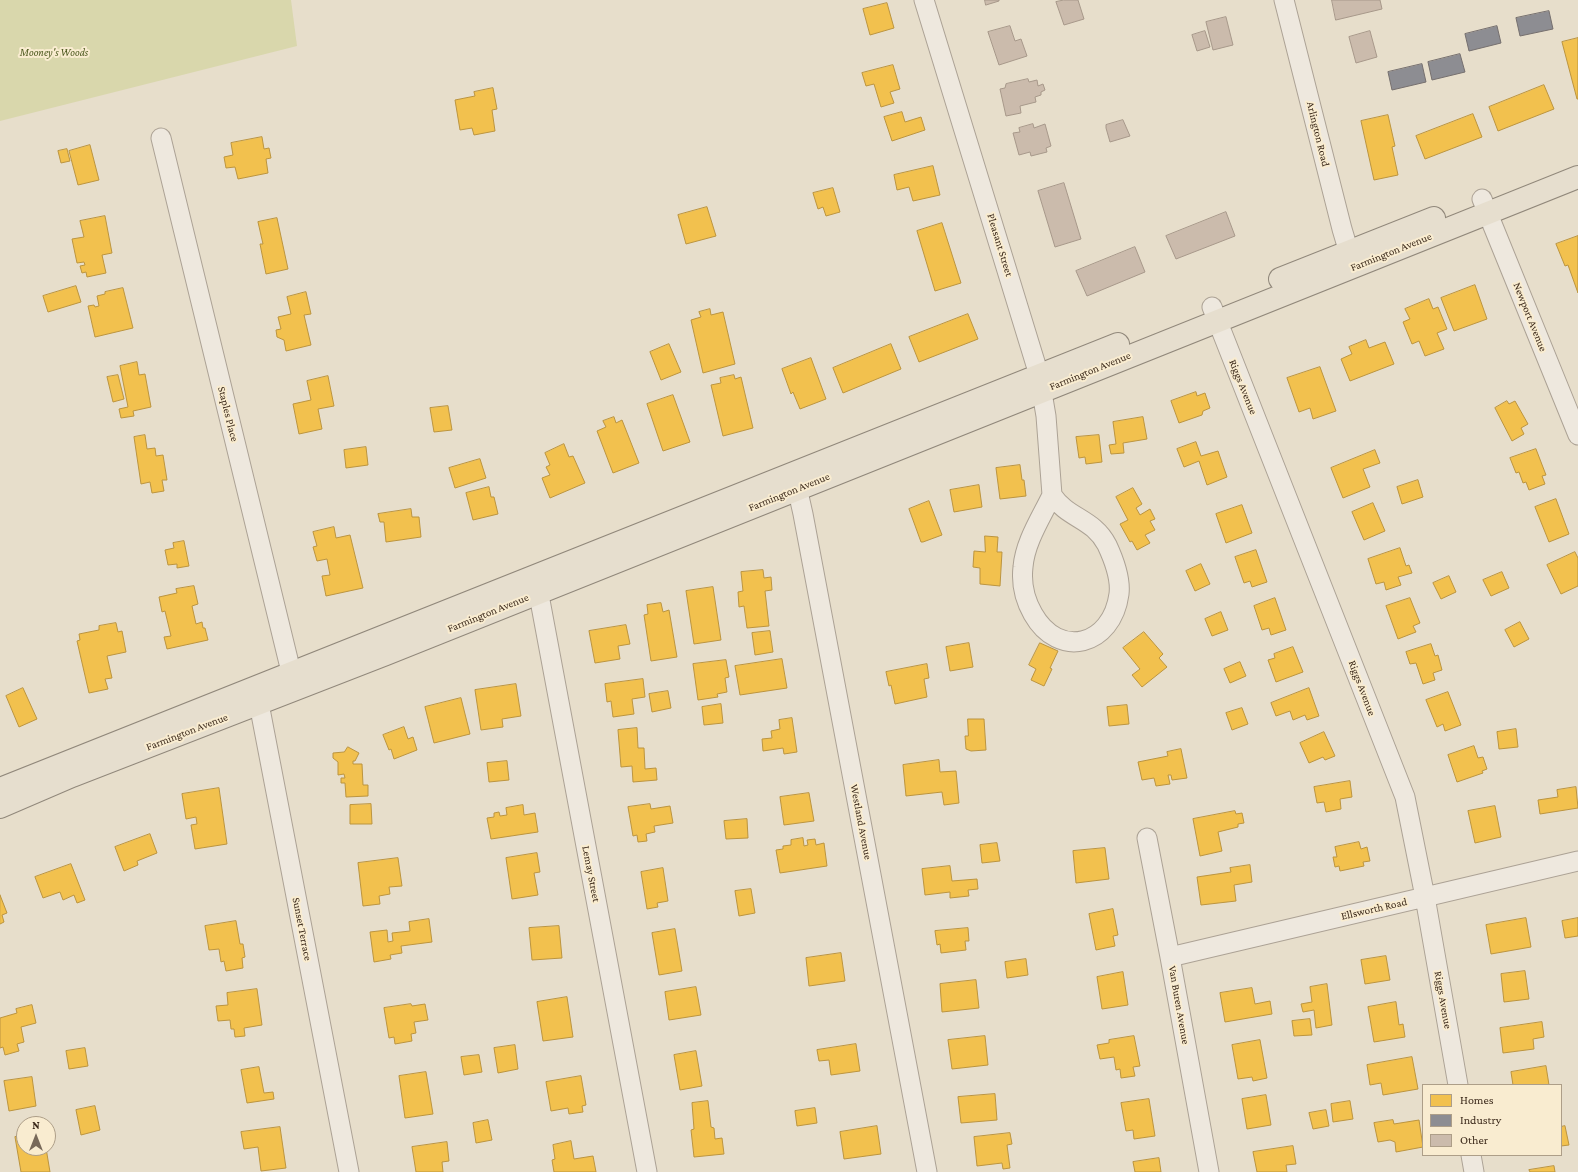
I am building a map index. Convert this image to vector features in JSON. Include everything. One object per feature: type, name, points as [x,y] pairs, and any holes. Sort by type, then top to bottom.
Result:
[{"type":"main road","name":"Farmington Avenue","points":[[0,790],[258,695],[1351,260],[1485,206],[1578,160]]},
{"type":"main road","name":"Farmington Avenue","points":[[1485,206],[1578,177]]},
{"type":"main road","name":"Farmington Avenue","points":[[0,807],[258,695]]},
{"type":"street","name":"Pleasant Street","points":[[924,0],[1041,383],[1046,416],[1052,495],[1028,546],[1023,566],[1023,588],[1036,620],[1044,628],[1058,639],[1065,641],[1082,641],[1097,635],[1109,624],[1114,613],[1119,594],[1118,576],[1112,556],[1101,536],[1090,524],[1067,511],[1052,495]]},
{"type":"street","name":"Arlington Road","points":[[1284,0],[1351,260]]},
{"type":"street","name":"Staples Place","points":[[161,138],[293,681]]},
{"type":"street","name":"Newport Avenue","points":[[1485,206],[1578,435]]},
{"type":"street","name":"Riggs Avenue","points":[[1214,314],[1405,797],[1425,897],[1458,1084]]},
{"type":"street","name":"Westland Avenue","points":[[795,481],[927,1172]]},
{"type":"street","name":"Lemay Street","points":[[537,584],[647,1172]]},
{"type":"street","name":"Sunset Terrace","points":[[258,695],[349,1172]]},
{"type":"street","name":"Van Buren Avenue","points":[[1146,838],[1170,957],[1208,1172]]},
{"type":"street","name":"Ellsworth Road","points":[[1170,957],[1578,861]]},
{"type":"street","points":[[1471,1156],[1474,1172]]},
{"type":"green space","name":"Mooney's Woods","points":[[0,0],[291,0],[297,46],[0,121]]},
{"type":"building: Homes","points":[[887,3],[894,28],[870,35],[863,9]]},
{"type":"building: Homes","points":[[1578,38],[1578,99],[1577,99],[1562,42]]},
{"type":"building: Homes","points":[[893,65],[900,89],[890,92],[894,103],[881,107],[874,84],[866,86],[862,73]]},
{"type":"building: Homes","points":[[1544,85],[1554,109],[1498,131],[1489,107]]},
{"type":"building: Homes","points":[[493,88],[497,109],[492,110],[495,131],[474,135],[472,128],[460,130],[455,100],[475,96],[474,92]]},
{"type":"building: Homes","points":[[902,112],[905,122],[921,117],[925,130],[892,141],[884,117]]},
{"type":"building: Homes","points":[[1473,114],[1482,137],[1425,159],[1416,136]]},
{"type":"building: Homes","points":[[1388,115],[1395,146],[1392,147],[1398,175],[1374,180],[1361,121]]},
{"type":"building: Homes","points":[[262,137],[264,149],[269,148],[271,158],[266,159],[268,173],[238,179],[235,167],[226,168],[224,157],[233,155],[231,143]]},
{"type":"building: Homes","points":[[90,145],[99,180],[78,185],[69,151]]},
{"type":"building: Homes","points":[[67,149],[70,161],[61,163],[58,151]]},
{"type":"building: Homes","points":[[933,166],[940,195],[913,201],[909,187],[897,190],[894,175]]},
{"type":"building: Homes","points":[[833,188],[840,212],[826,216],[823,207],[818,209],[813,193]]},
{"type":"building: Homes","points":[[707,207],[716,236],[686,244],[678,215]]},
{"type":"building: Homes","points":[[105,216],[112,253],[102,255],[106,273],[87,277],[86,272],[82,273],[80,266],[85,265],[84,262],[77,263],[72,239],[84,237],[80,221]]},
{"type":"building: Homes","points":[[277,218],[288,269],[266,274],[260,244],[263,244],[258,222]]},
{"type":"building: Homes","points":[[942,223],[961,283],[935,291],[917,231]]},
{"type":"building: Homes","points":[[1578,236],[1578,293],[1568,265],[1565,266],[1556,244]]},
{"type":"building: Homes","points":[[1475,285],[1487,319],[1454,331],[1441,298]]},
{"type":"building: Homes","points":[[76,286],[81,302],[48,312],[43,296]]},
{"type":"building: Homes","points":[[123,288],[133,328],[95,337],[88,306],[99,306],[97,296],[105,294],[105,292]]},
{"type":"building: Homes","points":[[306,292],[311,314],[304,315],[311,345],[286,351],[284,340],[277,337],[276,330],[281,329],[278,317],[291,314],[287,297]]},
{"type":"building: Homes","points":[[1429,299],[1433,309],[1438,307],[1447,329],[1437,333],[1444,349],[1425,356],[1419,341],[1412,344],[1403,322],[1410,319],[1405,309]]},
{"type":"building: Homes","points":[[710,309],[711,315],[723,312],[735,364],[703,373],[691,320],[701,317],[699,312]]},
{"type":"building: Homes","points":[[968,314],[978,339],[919,362],[909,337]]},
{"type":"building: Homes","points":[[1366,340],[1369,348],[1385,342],[1394,364],[1350,381],[1341,359],[1352,354],[1349,347]]},
{"type":"building: Homes","points":[[669,344],[681,372],[661,380],[650,352]]},
{"type":"building: Homes","points":[[891,344],[901,369],[843,393],[833,368]]},
{"type":"building: Homes","points":[[811,358],[826,399],[800,409],[793,392],[791,394],[782,369]]},
{"type":"building: Homes","points":[[137,362],[139,375],[145,374],[151,407],[133,411],[134,416],[121,418],[119,409],[128,407],[120,366]]},
{"type":"building: Homes","points":[[1320,367],[1336,411],[1313,419],[1310,408],[1299,412],[1287,378]]},
{"type":"building: Homes","points":[[118,375],[124,399],[113,402],[107,377]]},
{"type":"building: Homes","points":[[734,375],[735,379],[741,377],[753,428],[723,436],[711,385],[721,383],[720,378]]},
{"type":"building: Homes","points":[[328,376],[334,406],[318,409],[322,429],[299,434],[293,404],[311,400],[307,381]]},
{"type":"building: Homes","points":[[1196,392],[1197,396],[1205,393],[1210,408],[1203,411],[1202,415],[1179,423],[1171,401]]},
{"type":"building: Homes","points":[[673,395],[690,442],[663,451],[647,404]]},
{"type":"building: Homes","points":[[1507,401],[1509,404],[1515,401],[1528,424],[1521,428],[1524,434],[1512,441],[1495,408]]},
{"type":"building: Homes","points":[[448,406],[452,430],[434,432],[430,408]]},
{"type":"building: Homes","points":[[614,417],[616,423],[622,420],[639,463],[613,473],[597,431],[606,427],[603,421]]},
{"type":"building: Homes","points":[[1143,417],[1147,439],[1123,443],[1124,453],[1111,454],[1109,445],[1116,444],[1113,422]]},
{"type":"building: Homes","points":[[145,435],[147,449],[155,448],[156,456],[163,455],[167,480],[162,480],[164,491],[152,493],[150,482],[141,484],[134,437]]},
{"type":"building: Homes","points":[[1099,435],[1102,462],[1086,464],[1085,457],[1079,458],[1076,437]]},
{"type":"building: Homes","points":[[1196,442],[1201,456],[1218,451],[1227,477],[1207,485],[1199,461],[1184,467],[1177,449]]},
{"type":"building: Homes","points":[[564,444],[569,457],[573,456],[585,483],[550,498],[542,478],[550,475],[546,467],[550,465],[545,453]]},
{"type":"building: Homes","points":[[366,447],[368,465],[346,468],[344,450]]},
{"type":"building: Homes","points":[[1536,449],[1546,475],[1542,476],[1545,484],[1529,490],[1526,482],[1523,483],[1519,472],[1516,473],[1510,458]]},
{"type":"building: Homes","points":[[1375,450],[1380,463],[1363,469],[1370,487],[1343,498],[1331,468]]},
{"type":"building: Homes","points":[[480,459],[486,478],[455,488],[449,468]]},
{"type":"building: Homes","points":[[1020,465],[1026,496],[1000,499],[996,468]]},
{"type":"building: Homes","points":[[1418,480],[1423,497],[1402,504],[1397,487]]},
{"type":"building: Homes","points":[[979,485],[982,507],[954,512],[950,490]]},
{"type":"building: Homes","points":[[489,487],[491,497],[494,497],[498,514],[473,520],[466,493]]},
{"type":"building: Homes","points":[[1133,488],[1142,504],[1136,508],[1140,515],[1150,509],[1155,519],[1150,521],[1155,530],[1145,535],[1150,543],[1137,550],[1132,541],[1130,542],[1120,524],[1128,520],[1116,497]]},
{"type":"building: Homes","points":[[1556,499],[1569,534],[1549,542],[1535,507]]},
{"type":"building: Homes","points":[[929,501],[942,535],[921,542],[909,509]]},
{"type":"building: Homes","points":[[1373,503],[1385,531],[1364,540],[1352,512]]},
{"type":"building: Homes","points":[[1242,505],[1252,533],[1226,543],[1216,514]]},
{"type":"building: Homes","points":[[411,509],[412,517],[419,517],[421,537],[386,542],[384,522],[380,522],[378,514]]},
{"type":"building: Homes","points":[[334,527],[336,538],[350,535],[363,588],[326,596],[322,576],[330,575],[327,559],[317,561],[313,547],[317,546],[313,532]]},
{"type":"building: Homes","points":[[985,536],[998,537],[997,552],[1002,552],[1000,586],[980,584],[980,568],[973,567],[974,551],[985,552]]},
{"type":"building: Homes","points":[[184,541],[189,566],[177,568],[177,564],[168,565],[165,550],[174,548],[173,543]]},
{"type":"building: Homes","points":[[1400,548],[1406,566],[1409,565],[1412,573],[1398,577],[1401,585],[1386,590],[1384,582],[1376,584],[1368,559]]},
{"type":"building: Homes","points":[[1256,550],[1267,582],[1252,587],[1250,581],[1244,583],[1235,557]]},
{"type":"building: Homes","points":[[1575,552],[1578,558],[1578,586],[1561,594],[1547,565]]},
{"type":"building: Homes","points":[[1201,564],[1210,584],[1195,591],[1186,571]]},
{"type":"building: Homes","points":[[763,570],[764,578],[771,577],[772,590],[765,591],[769,626],[747,628],[744,606],[739,607],[738,592],[743,591],[741,572]]},
{"type":"building: Homes","points":[[1502,572],[1509,588],[1491,596],[1483,580]]},
{"type":"building: Homes","points":[[1449,576],[1456,592],[1441,599],[1433,583]]},
{"type":"building: Homes","points":[[194,586],[198,604],[192,606],[196,624],[202,622],[208,640],[167,649],[164,637],[171,636],[165,611],[162,612],[159,597],[177,593],[176,589]]},
{"type":"building: Homes","points":[[713,587],[721,640],[694,644],[686,591]]},
{"type":"building: Homes","points":[[1275,598],[1286,630],[1271,635],[1269,628],[1262,630],[1254,606]]},
{"type":"building: Homes","points":[[1410,598],[1420,623],[1413,626],[1416,632],[1398,639],[1386,606]]},
{"type":"building: Homes","points":[[661,603],[663,612],[669,610],[677,657],[651,661],[644,615],[648,614],[647,605]]},
{"type":"building: Homes","points":[[1221,612],[1228,630],[1212,636],[1205,619]]},
{"type":"building: Homes","points":[[1520,622],[1529,639],[1514,647],[1505,630]]},
{"type":"building: Homes","points":[[116,623],[118,632],[122,631],[126,652],[107,656],[112,678],[105,679],[108,689],[89,693],[77,641],[80,640],[79,634],[99,630],[99,626]]},
{"type":"building: Homes","points":[[626,625],[630,644],[618,646],[620,659],[595,663],[589,631]]},
{"type":"building: Homes","points":[[770,631],[773,652],[755,655],[752,633]]},
{"type":"building: Homes","points":[[1144,632],[1163,654],[1159,658],[1167,667],[1142,687],[1132,675],[1140,669],[1123,648]]},
{"type":"building: Homes","points":[[969,643],[973,667],[950,671],[946,647]]},
{"type":"building: Homes","points":[[1040,643],[1058,651],[1044,686],[1031,680],[1036,669],[1029,665]]},
{"type":"building: Homes","points":[[1431,644],[1435,656],[1438,655],[1442,670],[1433,673],[1435,680],[1423,684],[1416,663],[1410,664],[1406,652]]},
{"type":"building: Homes","points":[[1293,647],[1303,672],[1276,682],[1268,660],[1275,658],[1274,654]]},
{"type":"building: Homes","points":[[782,659],[787,688],[740,695],[735,666]]},
{"type":"building: Homes","points":[[726,660],[729,677],[725,678],[727,692],[717,694],[718,697],[698,700],[693,664]]},
{"type":"building: Homes","points":[[1240,662],[1246,676],[1230,683],[1224,669]]},
{"type":"building: Homes","points":[[927,664],[929,678],[924,679],[927,697],[895,704],[891,685],[889,686],[886,672]]},
{"type":"building: Homes","points":[[643,679],[645,697],[632,699],[634,714],[613,717],[611,701],[607,702],[605,684]]},
{"type":"building: Homes","points":[[516,684],[521,716],[502,719],[503,727],[481,730],[475,690]]},
{"type":"building: Homes","points":[[23,688],[37,719],[19,727],[6,696]]},
{"type":"building: Homes","points":[[1309,688],[1319,716],[1307,720],[1305,715],[1293,720],[1290,711],[1276,716],[1271,703]]},
{"type":"building: Homes","points":[[668,691],[671,708],[652,712],[649,694]]},
{"type":"building: Homes","points":[[1448,692],[1461,725],[1445,731],[1443,724],[1437,727],[1426,700]]},
{"type":"building: Homes","points":[[461,698],[470,734],[434,743],[425,707]]},
{"type":"building: Homes","points":[[721,704],[723,723],[704,725],[702,707]]},
{"type":"building: Homes","points":[[1127,705],[1129,724],[1109,726],[1107,707]]},
{"type":"building: Homes","points":[[1242,708],[1248,724],[1232,730],[1226,713]]},
{"type":"building: Homes","points":[[792,718],[797,752],[784,754],[783,748],[763,751],[762,739],[772,738],[771,731],[780,729],[779,720]]},
{"type":"building: Homes","points":[[968,719],[984,719],[986,750],[971,751],[966,749],[965,736],[968,736]]},
{"type":"building: Homes","points":[[404,727],[408,739],[413,737],[417,750],[394,759],[391,749],[389,750],[383,735]]},
{"type":"building: Homes","points":[[637,728],[638,748],[644,748],[645,769],[656,768],[657,780],[633,782],[632,766],[621,767],[618,730]]},
{"type":"building: Homes","points":[[1516,729],[1518,747],[1499,749],[1497,732]]},
{"type":"building: Homes","points":[[1324,732],[1335,756],[1325,760],[1323,757],[1309,763],[1300,743]]},
{"type":"building: Homes","points":[[1474,746],[1478,758],[1483,757],[1487,769],[1482,771],[1483,773],[1457,782],[1448,755]]},
{"type":"building: Homes","points":[[348,747],[359,753],[355,761],[353,761],[353,764],[362,764],[363,785],[368,785],[368,796],[346,797],[345,783],[341,783],[341,778],[345,778],[344,774],[338,775],[338,762],[333,758],[333,753],[344,752]]},
{"type":"building: Homes","points":[[1181,749],[1187,778],[1172,780],[1171,775],[1168,775],[1170,784],[1156,786],[1154,778],[1142,780],[1138,762],[1168,756],[1167,752]]},
{"type":"building: Homes","points":[[939,760],[940,772],[956,771],[959,803],[944,805],[942,792],[906,796],[903,765]]},
{"type":"building: Homes","points":[[507,761],[509,780],[489,782],[487,763]]},
{"type":"building: Homes","points":[[1350,781],[1352,797],[1340,799],[1341,809],[1326,812],[1324,802],[1317,803],[1314,787]]},
{"type":"building: Homes","points":[[1576,787],[1578,808],[1540,814],[1538,800],[1558,797],[1557,790]]},
{"type":"building: Homes","points":[[219,788],[227,844],[195,849],[191,825],[197,824],[196,817],[186,819],[182,794]]},
{"type":"building: Homes","points":[[809,793],[814,821],[784,825],[780,797]]},
{"type":"building: Homes","points":[[371,804],[372,824],[350,824],[350,805]]},
{"type":"building: Homes","points":[[650,804],[651,809],[670,806],[673,823],[654,826],[655,832],[646,834],[647,841],[638,842],[637,835],[633,836],[628,807]]},
{"type":"building: Homes","points":[[523,805],[524,815],[535,813],[538,832],[491,839],[487,818],[494,817],[494,813],[499,812],[500,816],[507,815],[506,808]]},
{"type":"building: Homes","points":[[1495,806],[1501,837],[1475,843],[1468,811]]},
{"type":"building: Homes","points":[[1235,811],[1236,814],[1242,813],[1244,823],[1238,824],[1238,827],[1218,832],[1222,851],[1200,856],[1193,819]]},
{"type":"building: Homes","points":[[747,819],[748,838],[726,839],[724,821]]},
{"type":"building: Homes","points":[[150,834],[157,853],[137,861],[138,865],[124,871],[115,847]]},
{"type":"building: Homes","points":[[803,838],[804,846],[808,845],[807,840],[815,839],[816,845],[824,843],[827,866],[780,873],[776,850],[783,849],[783,846],[791,845],[791,840]]},
{"type":"building: Homes","points":[[1359,842],[1361,849],[1367,847],[1370,861],[1363,862],[1364,866],[1340,871],[1339,866],[1335,867],[1333,857],[1337,857],[1335,847]]},
{"type":"building: Homes","points":[[997,843],[1000,861],[982,863],[980,845]]},
{"type":"building: Homes","points":[[1105,848],[1109,879],[1076,883],[1073,851]]},
{"type":"building: Homes","points":[[537,853],[540,872],[534,873],[538,895],[512,899],[506,858]]},
{"type":"building: Homes","points":[[398,858],[402,886],[389,887],[390,894],[379,896],[380,904],[363,906],[358,863]]},
{"type":"building: Homes","points":[[71,864],[85,900],[77,903],[74,895],[63,900],[60,892],[43,898],[35,877]]},
{"type":"building: Homes","points":[[1250,865],[1252,882],[1234,885],[1236,901],[1201,905],[1197,877],[1231,872],[1230,868]]},
{"type":"building: Homes","points":[[950,866],[952,881],[977,879],[978,889],[968,890],[969,896],[950,898],[950,892],[925,895],[922,869]]},
{"type":"building: Homes","points":[[663,868],[668,901],[657,903],[658,907],[647,909],[641,872]]},
{"type":"building: Homes","points":[[751,889],[755,913],[739,916],[735,891]]},
{"type":"building: Homes","points":[[0,895],[7,913],[2,915],[4,922],[0,924]]},
{"type":"building: Homes","points":[[1113,909],[1118,935],[1113,936],[1115,946],[1096,950],[1089,914]]},
{"type":"building: Homes","points":[[1526,918],[1531,947],[1491,954],[1486,925]]},
{"type":"building: Homes","points":[[1578,918],[1578,936],[1565,938],[1562,921]]},
{"type":"building: Homes","points":[[429,919],[432,942],[401,946],[402,953],[390,955],[391,959],[374,962],[370,932],[387,930],[388,942],[393,941],[392,933],[410,931],[409,922]]},
{"type":"building: Homes","points":[[236,921],[240,944],[243,944],[245,957],[242,958],[243,968],[226,971],[224,961],[221,962],[219,949],[209,950],[205,926]]},
{"type":"building: Homes","points":[[559,926],[562,958],[532,960],[529,928]]},
{"type":"building: Homes","points":[[968,928],[969,941],[965,941],[966,950],[941,953],[940,944],[937,945],[935,931]]},
{"type":"building: Homes","points":[[675,929],[682,971],[659,975],[652,933]]},
{"type":"building: Homes","points":[[841,953],[845,981],[809,986],[806,958]]},
{"type":"building: Homes","points":[[1386,956],[1390,980],[1365,984],[1361,960]]},
{"type":"building: Homes","points":[[1026,959],[1028,975],[1007,978],[1005,962]]},
{"type":"building: Homes","points":[[1525,971],[1529,999],[1504,1002],[1501,974]]},
{"type":"building: Homes","points":[[1123,972],[1128,1005],[1102,1009],[1097,977]]},
{"type":"building: Homes","points":[[976,980],[979,1008],[942,1012],[940,984]]},
{"type":"building: Homes","points":[[1327,984],[1332,1025],[1316,1028],[1314,1010],[1303,1012],[1301,1004],[1312,1002],[1310,987]]},
{"type":"building: Homes","points":[[696,987],[701,1015],[669,1020],[665,992]]},
{"type":"building: Homes","points":[[1252,988],[1255,1004],[1270,1001],[1272,1014],[1225,1022],[1220,993]]},
{"type":"building: Homes","points":[[257,989],[262,1025],[244,1028],[245,1036],[235,1037],[234,1029],[231,1029],[230,1020],[218,1021],[216,1006],[228,1005],[227,993]]},
{"type":"building: Homes","points":[[567,997],[573,1037],[543,1041],[537,1002]]},
{"type":"building: Homes","points":[[1396,1002],[1399,1025],[1403,1024],[1405,1037],[1374,1042],[1368,1007]]},
{"type":"building: Homes","points":[[411,1004],[412,1006],[425,1004],[428,1020],[414,1022],[416,1033],[411,1034],[412,1041],[395,1044],[394,1037],[389,1038],[384,1008]]},
{"type":"building: Homes","points":[[32,1005],[36,1023],[21,1027],[24,1042],[17,1044],[19,1051],[5,1055],[3,1047],[0,1048],[0,1018],[17,1013],[16,1009]]},
{"type":"building: Homes","points":[[1310,1019],[1312,1035],[1294,1036],[1292,1021]]},
{"type":"building: Homes","points":[[1542,1022],[1544,1037],[1533,1039],[1534,1049],[1503,1053],[1500,1028]]},
{"type":"building: Homes","points":[[985,1036],[988,1065],[952,1069],[948,1040]]},
{"type":"building: Homes","points":[[1134,1036],[1140,1066],[1133,1067],[1135,1076],[1121,1078],[1120,1069],[1116,1070],[1114,1057],[1100,1059],[1097,1045],[1109,1043],[1109,1040]]},
{"type":"building: Homes","points":[[1260,1040],[1267,1078],[1253,1081],[1252,1077],[1238,1079],[1232,1045]]},
{"type":"building: Homes","points":[[856,1044],[860,1071],[831,1075],[829,1060],[819,1061],[817,1050]]},
{"type":"building: Homes","points":[[515,1045],[518,1069],[498,1073],[494,1048]]},
{"type":"building: Homes","points":[[85,1048],[88,1066],[69,1069],[66,1051]]},
{"type":"building: Homes","points":[[696,1051],[702,1086],[680,1090],[674,1055]]},
{"type":"building: Homes","points":[[479,1055],[482,1072],[464,1075],[461,1057]]},
{"type":"building: Homes","points":[[1412,1057],[1418,1089],[1383,1095],[1381,1083],[1370,1085],[1367,1065]]},
{"type":"building: Homes","points":[[1546,1066],[1549,1084],[1513,1084],[1511,1072]]},
{"type":"building: Homes","points":[[259,1067],[264,1093],[273,1092],[274,1099],[247,1103],[241,1070]]},
{"type":"building: Homes","points":[[426,1072],[433,1114],[405,1118],[399,1076]]},
{"type":"building: Homes","points":[[581,1076],[586,1105],[582,1106],[583,1112],[569,1114],[568,1108],[551,1111],[546,1082]]},
{"type":"building: Homes","points":[[32,1077],[36,1106],[9,1111],[4,1081]]},
{"type":"building: Homes","points":[[995,1094],[997,1120],[961,1123],[958,1097]]},
{"type":"building: Homes","points":[[1266,1095],[1271,1125],[1247,1129],[1242,1099]]},
{"type":"building: Homes","points":[[1149,1099],[1155,1136],[1134,1139],[1133,1130],[1126,1131],[1121,1103]]},
{"type":"building: Homes","points":[[708,1101],[711,1127],[714,1128],[715,1139],[722,1138],[724,1154],[694,1157],[691,1130],[694,1129],[692,1103]]},
{"type":"building: Homes","points":[[1350,1101],[1353,1119],[1333,1122],[1331,1104]]},
{"type":"building: Homes","points":[[95,1106],[100,1130],[81,1135],[76,1110]]},
{"type":"building: Homes","points":[[815,1108],[817,1123],[797,1126],[795,1111]]},
{"type":"building: Homes","points":[[1326,1110],[1329,1126],[1313,1129],[1309,1113]]},
{"type":"building: Homes","points":[[488,1120],[492,1140],[476,1143],[473,1123]]},
{"type":"building: Homes","points":[[1393,1120],[1394,1124],[1419,1120],[1422,1147],[1396,1152],[1395,1142],[1390,1140],[1378,1142],[1374,1123]]},
{"type":"building: Homes","points":[[877,1126],[881,1154],[844,1159],[840,1132]]},
{"type":"building: Homes","points":[[1565,1126],[1569,1145],[1562,1146],[1562,1127]]},
{"type":"building: Homes","points":[[280,1127],[286,1168],[261,1171],[258,1147],[244,1149],[241,1132]]},
{"type":"building: Homes","points":[[1010,1133],[1012,1144],[1007,1145],[1010,1168],[1003,1169],[1002,1163],[977,1166],[974,1137]]},
{"type":"building: Homes","points":[[571,1141],[574,1159],[593,1156],[596,1172],[554,1172],[552,1160],[555,1159],[553,1145]]},
{"type":"building: Homes","points":[[447,1142],[449,1161],[442,1162],[443,1172],[416,1172],[412,1147]]},
{"type":"building: Homes","points":[[1293,1146],[1296,1164],[1286,1165],[1287,1172],[1257,1172],[1253,1152]]},
{"type":"building: Homes","points":[[18,1156],[47,1156],[50,1172],[21,1172]]},
{"type":"building: Homes","points":[[1159,1158],[1161,1172],[1135,1172],[1133,1162]]},
{"type":"building: Homes","points":[[1554,1166],[1555,1172],[1530,1172],[1529,1170]]},
{"type":"building: Industry","points":[[1549,11],[1553,29],[1520,36],[1516,18]]},
{"type":"building: Industry","points":[[1497,26],[1501,43],[1469,51],[1465,34]]},
{"type":"building: Industry","points":[[1460,54],[1465,72],[1432,80],[1428,62]]},
{"type":"building: Industry","points":[[1422,64],[1426,82],[1392,90],[1388,72]]},
{"type":"building: Other","points":[[985,0],[999,0],[999,1],[986,5]]},
{"type":"building: Other","points":[[1064,0],[1078,0],[1084,19],[1064,25],[1056,2]]},
{"type":"building: Other","points":[[1332,0],[1380,0],[1382,9],[1336,20]]},
{"type":"building: Other","points":[[1226,17],[1233,45],[1213,50],[1206,22]]},
{"type":"building: Other","points":[[1010,26],[1015,41],[1021,39],[1027,56],[999,65],[988,32]]},
{"type":"building: Other","points":[[1205,31],[1210,47],[1197,51],[1192,35]]},
{"type":"building: Other","points":[[1370,31],[1377,57],[1356,63],[1349,37]]},
{"type":"building: Other","points":[[1028,79],[1029,82],[1037,80],[1038,86],[1043,84],[1045,90],[1041,92],[1041,95],[1035,97],[1036,102],[1020,106],[1021,113],[1006,116],[1000,89],[1005,88],[1006,84]]},
{"type":"building: Other","points":[[1123,120],[1130,136],[1110,142],[1106,125]]},
{"type":"building: Other","points":[[1033,124],[1034,128],[1045,124],[1051,146],[1046,148],[1047,152],[1031,156],[1030,152],[1019,155],[1013,133],[1020,132],[1019,128]]},
{"type":"building: Other","points":[[1064,183],[1081,239],[1055,247],[1038,191]]},
{"type":"building: Other","points":[[1226,212],[1235,236],[1176,259],[1166,236]]},
{"type":"building: Other","points":[[1135,247],[1145,272],[1087,296],[1076,271]]}]
